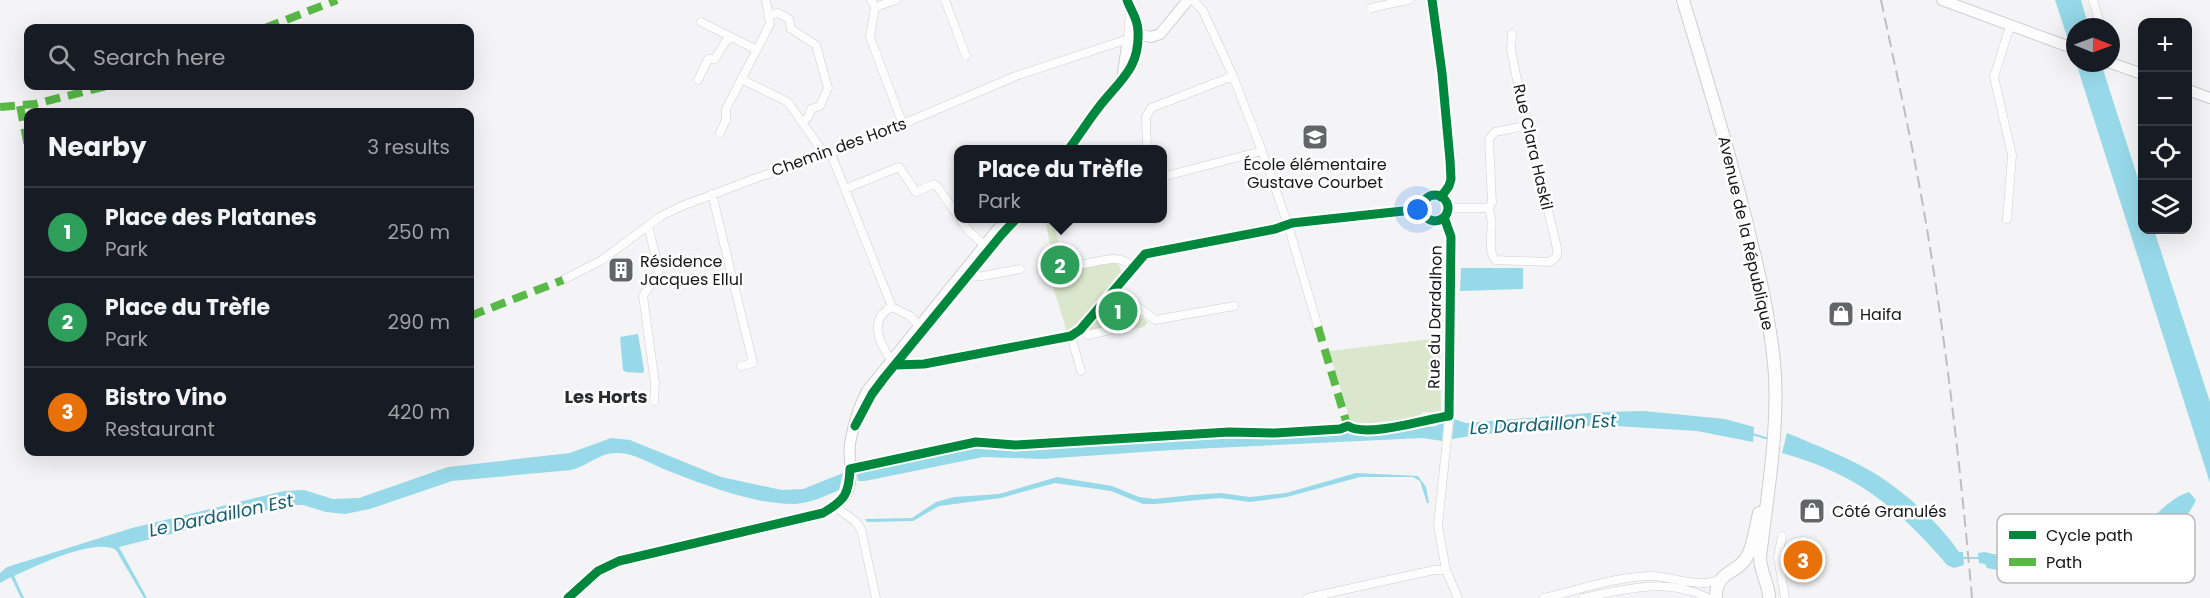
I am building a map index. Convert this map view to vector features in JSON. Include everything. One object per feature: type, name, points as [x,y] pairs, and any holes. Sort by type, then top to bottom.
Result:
[{"type":"main road","name":"Avenue de la République","points":[[1683,0],[1739,190],[1762,286],[1772,340],[1774,426],[1770,471]]},
{"type":"main road","points":[[1716,598],[1720,579],[1742,563],[1748,554],[1770,471]]},
{"type":"main road","points":[[1770,471],[1760,557],[1763,577],[1770,597]]},
{"type":"main road","points":[[1732,570],[1748,568],[1763,577]]},
{"type":"street","points":[[720,134],[726,120],[726,109],[771,24],[766,0]]},
{"type":"street","points":[[896,0],[873,4],[870,37],[903,125]]},
{"type":"street","points":[[945,0],[966,56]]},
{"type":"street","points":[[1133,37],[1142,35],[1151,37],[1160,34],[1188,0]]},
{"type":"street","points":[[1193,0],[1203,11],[1233,76],[1262,151],[1288,225],[1318,327]]},
{"type":"street","points":[[1371,8],[1393,1],[1408,0]]},
{"type":"street","points":[[1432,0],[1441,67],[1451,179],[1449,186],[1441,196]]},
{"type":"street","points":[[1942,0],[2010,27],[2066,46]]},
{"type":"street","points":[[2092,0],[2098,18]]},
{"type":"street","points":[[1072,145],[1099,107],[1123,79],[1133,37],[1129,4]]},
{"type":"street","points":[[770,15],[778,13],[789,19],[791,28],[816,45],[828,92],[820,106],[811,109],[809,116],[803,122]]},
{"type":"street","points":[[701,22],[757,50]]},
{"type":"street","points":[[2007,219],[2012,155],[1994,77],[2010,27]]},
{"type":"street","name":"Rue Clara Haskil","points":[[1488,208],[1492,217],[1492,253],[1496,260],[1549,262],[1558,255],[1511,49],[1512,34]]},
{"type":"street","points":[[698,80],[708,59],[715,59],[729,36]]},
{"type":"street","name":"Chemin des Horts","points":[[563,279],[602,260],[661,216],[712,194],[903,125],[1016,76],[1133,37]]},
{"type":"street","points":[[2120,64],[2138,72]]},
{"type":"street","points":[[1147,145],[1146,117],[1151,108],[1233,76]]},
{"type":"street","points":[[741,80],[788,102],[828,154],[845,189],[892,307],[910,316],[921,329]]},
{"type":"street","points":[[2192,92],[2210,98]]},
{"type":"street","points":[[1078,145],[1095,123],[1108,98]]},
{"type":"street","points":[[1448,208],[1488,208],[1492,203],[1489,139],[1495,132],[1520,127],[1529,131]]},
{"type":"street","points":[[1167,176],[1262,151]]},
{"type":"street","points":[[845,189],[899,167],[916,192],[934,184],[954,210]]},
{"type":"street","points":[[712,194],[753,363],[741,366]]},
{"type":"street","points":[[1430,196],[1441,196],[1448,208],[1444,218],[1432,221],[1425,217],[1422,209],[1424,202],[1430,196]]},
{"type":"street","points":[[894,362],[924,364],[1071,336],[1080,330],[1145,254],[1275,230],[1288,225],[1422,209]]},
{"type":"street","name":"Rue du Dardalhon","points":[[1444,218],[1451,237],[1449,419],[1438,526],[1446,570],[1458,598]]},
{"type":"street","points":[[963,223],[985,246]]},
{"type":"street","points":[[964,276],[985,246],[1006,223]]},
{"type":"street","points":[[568,598],[598,571],[619,561],[823,513],[834,506],[846,494],[849,487],[850,445],[855,426],[854,419],[867,391],[894,362],[964,276],[1013,223]]},
{"type":"street","points":[[647,227],[650,230],[658,269],[658,273],[643,296],[655,383],[654,401]]},
{"type":"street","points":[[1084,264],[1118,258],[1125,260],[1133,267]]},
{"type":"street","points":[[964,276],[983,276],[1020,269]]},
{"type":"street","points":[[1114,288],[1155,320],[1234,306]]},
{"type":"street","points":[[892,307],[882,314],[877,326],[880,340],[894,362]]},
{"type":"street","points":[[1080,330],[1088,334],[1110,330]]},
{"type":"street","points":[[1071,336],[1082,371]]},
{"type":"street","points":[[834,506],[855,521],[861,529],[876,598]]},
{"type":"street","points":[[1782,536],[1778,556],[1785,598]]},
{"type":"street","points":[[1307,598],[1434,570],[1446,570]]},
{"type":"street","points":[[1544,598],[1642,576],[1674,578],[1702,584],[1720,579]]},
{"type":"street","points":[[1583,598],[1651,585],[1678,588],[1708,598]]},
{"type":"green space","points":[[1046,223],[1054,223],[1061,257],[1079,268],[1114,261],[1121,270],[1119,277],[1107,292],[1072,330],[1067,332],[1045,261],[1053,259]]},
{"type":"green space","points":[[1114,298],[1120,300],[1148,322],[1144,327],[1113,333],[1111,327],[1089,332],[1085,330]]},
{"type":"green space","points":[[1440,338],[1441,411],[1423,412],[1418,418],[1363,424],[1351,423],[1329,351]]},
{"type":"water","points":[[2055,0],[2081,0],[2086,18],[2066,18],[2066,34]]},
{"type":"water","points":[[2079,72],[2104,72],[2138,179],[2138,234],[2155,234],[2210,402],[2210,483]]},
{"type":"water","points":[[1461,268],[1523,268],[1523,289],[1460,291]]},
{"type":"water","points":[[638,334],[644,370],[643,373],[626,372],[623,370],[620,337]]},
{"type":"water","points":[[1644,411],[1725,419],[1754,427],[1753,442],[1697,431],[1599,425],[1483,434],[1452,439],[1454,419],[1466,423],[1601,412]]},
{"type":"water","points":[[1444,419],[1442,441],[1423,438],[1172,450],[1042,459],[983,457],[865,481],[858,481],[856,471],[976,445],[1038,448],[1229,435],[1391,430],[1436,426]]},
{"type":"water","points":[[1787,433],[1857,464],[1890,484],[1933,520],[1959,552],[1963,552],[1964,565],[1954,568],[1947,565],[1911,526],[1874,495],[1854,482],[1808,461],[1782,453]]},
{"type":"water","points":[[611,438],[630,440],[721,477],[782,490],[803,489],[843,473],[839,490],[806,502],[780,503],[729,493],[680,476],[636,457],[624,453],[612,453],[571,470],[452,481],[370,509],[345,514],[326,512],[303,505],[287,505],[119,547],[147,598],[144,598],[116,550],[106,547],[94,547],[65,554],[14,576],[24,598],[21,598],[11,577],[0,583],[0,573],[7,567],[132,528],[284,491],[304,490],[333,499],[359,498],[448,467],[570,453]]},
{"type":"water","points":[[1356,473],[1418,476],[1426,487],[1429,503],[1427,503],[1420,481],[1413,477],[1360,477],[1287,497],[1250,502],[1220,498],[1155,504],[1143,504],[1111,491],[1055,483],[1001,498],[939,506],[913,521],[867,522],[865,519],[912,518],[936,502],[954,497],[999,494],[1057,477],[1112,486],[1139,497],[1154,499],[1221,493],[1250,497],[1286,493]]},
{"type":"water","points":[[2189,492],[2196,500],[2188,514],[2157,514],[2168,504]]},
{"type":"water","points":[[1978,553],[1997,554],[1997,570],[1979,563]]},
{"type":"waterway","name":"Le Dardaillon Est","points":[[1752,434],[1769,439]]},
{"type":"waterway","name":"Le Dardaillon Est","points":[[1961,558],[1979,558]]},
{"type":"railway","points":[[1881,0],[1914,159],[1938,297],[1972,598]]},
{"type":"marked path","points":[[275,24],[337,0]]},
{"type":"marked path","points":[[0,107],[35,104],[91,90]]},
{"type":"marked path","points":[[20,106],[24,126]]},
{"type":"marked path","points":[[474,314],[563,280]]},
{"type":"marked path","points":[[1318,327],[1346,421],[1351,428]]},
{"type":"cycle path","points":[[1072,145],[1127,74],[1136,55],[1138,27],[1127,0]]},
{"type":"cycle path","points":[[1432,0],[1442,73],[1451,179],[1441,197]]},
{"type":"cycle path","points":[[1435,195],[1444,199],[1448,208],[1444,217],[1435,221],[1426,217],[1422,208],[1426,199],[1435,195]]},
{"type":"cycle path","points":[[896,365],[924,364],[1071,336],[1080,330],[1145,254],[1275,229],[1292,223],[1422,209]]},
{"type":"cycle path","points":[[568,598],[598,571],[619,561],[823,513],[844,496],[850,469],[976,442],[1015,445],[1229,432],[1275,433],[1340,429],[1348,426],[1369,430],[1397,427],[1449,416],[1451,237],[1444,217]]},
{"type":"cycle path","points":[[855,426],[872,394],[884,378],[1012,223]]},
{"type":"place","name":"École élémentaire Gustave Courbet","points":[[1315,137]]},
{"type":"place","name":"Place du Trèfle","points":[[1060,265]]},
{"type":"place","name":"Résidence Jacques Ellul","points":[[621,270]]},
{"type":"place","name":"Place des Platanes","points":[[1118,311]]},
{"type":"place","name":"Haifa","points":[[1841,314]]},
{"type":"place","name":"Côté Granulés","points":[[1812,511]]},
{"type":"place","name":"Bistro Vino","points":[[1803,560]]},
{"type":"district","name":"Les Horts","points":[[606,396]]}]
